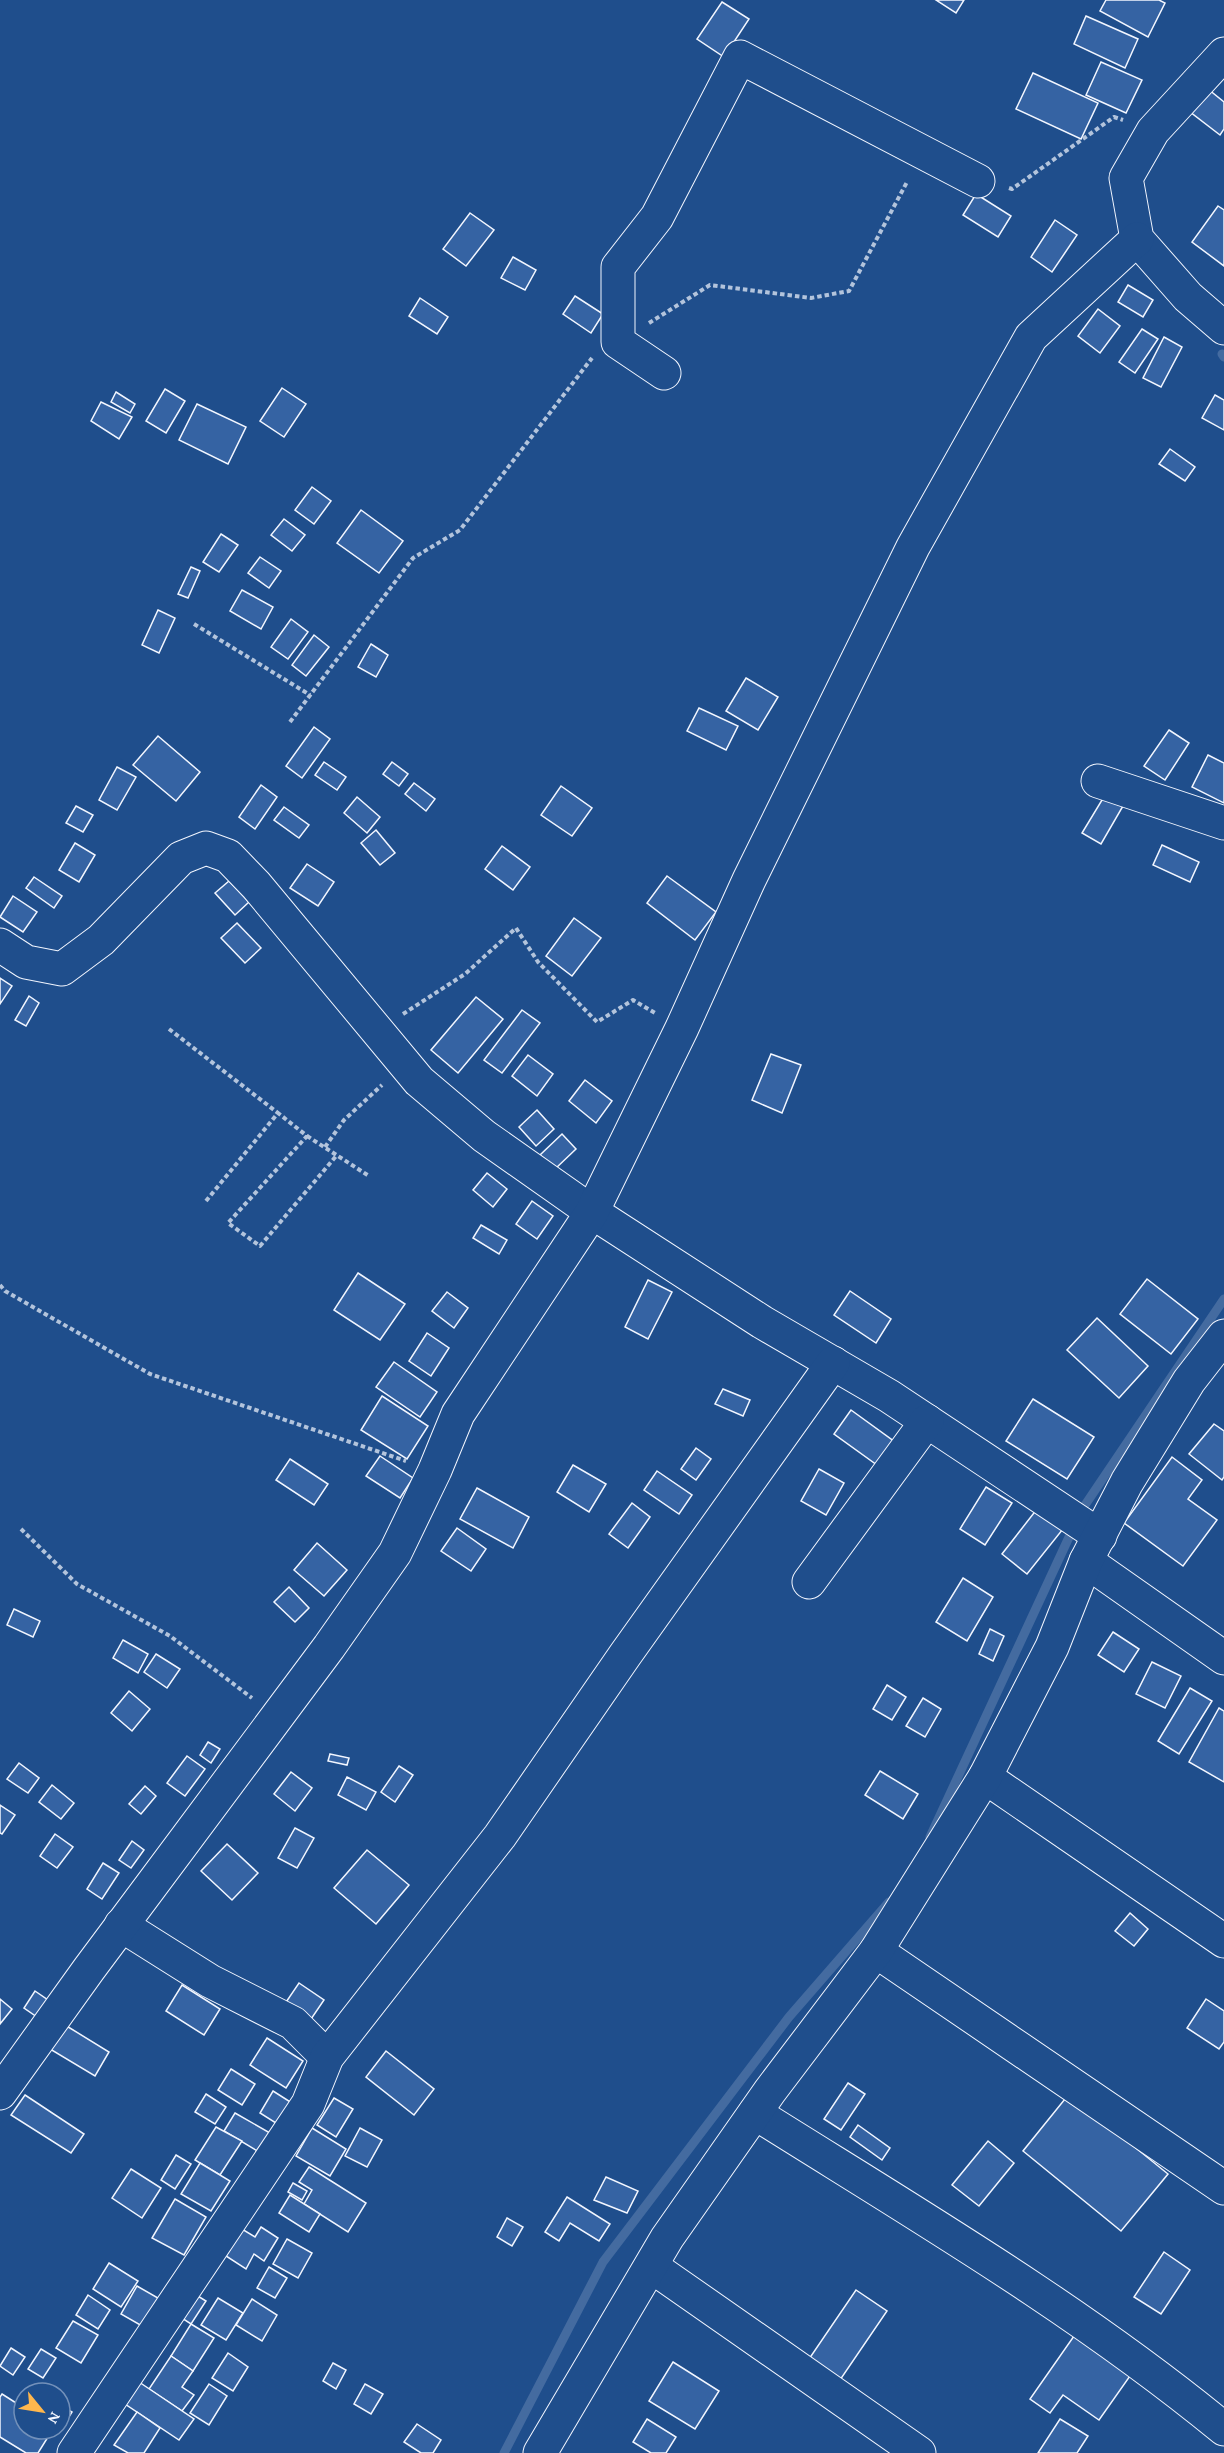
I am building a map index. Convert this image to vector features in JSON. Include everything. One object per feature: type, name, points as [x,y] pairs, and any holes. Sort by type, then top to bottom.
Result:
[{"type":"street","points":[[1222,322],[1188,297],[1137,239],[1126,178],[1153,131],[1224,54]]},
{"type":"street","points":[[664,373],[618,342],[618,267],[657,217],[740,57],[978,181]]},
{"type":"street","points":[[0,2092],[395,1554],[435,1470],[458,1414],[592,1212],[682,1028],[749,880],[913,547],[1031,337],[1137,239]]},
{"type":"street","points":[[1098,781],[1224,823]]},
{"type":"street","points":[[0,945],[26,962],[62,969],[101,940],[181,858],[206,848],[228,856],[256,885],[419,1081],[484,1136],[592,1212],[762,1322],[889,1396],[927,1421],[1093,1548],[1224,1658]]},
{"type":"street","points":[[551,2449],[667,2238],[755,2113],[876,1951],[985,1777],[1052,1647],[1093,1548],[1127,1482],[1189,1381],[1224,1336]]},
{"type":"street","points":[[74,2453],[308,2104],[327,2057],[500,1836],[625,1655],[833,1363]]},
{"type":"street","points":[[809,1581],[927,1421]]},
{"type":"street","points":[[985,1777],[1224,1941]]},
{"type":"street","points":[[121,1925],[210,1981],[293,2023],[327,2057]]},
{"type":"street","points":[[876,1951],[1224,2188]]},
{"type":"street","points":[[755,2113],[1044,2295],[1224,2429]]},
{"type":"street","points":[[651,2266],[919,2453]]},
{"type":"path","points":[[978,181],[1012,189],[1114,117],[1153,131]]},
{"type":"path","points":[[290,722],[413,558],[460,530],[591,359],[710,285],[811,298],[849,291],[906,181],[916,186]]},
{"type":"path","points":[[194,624],[310,695]]},
{"type":"path","points":[[377,1030],[465,974],[516,928],[538,962],[597,1022],[633,1000],[682,1028]]},
{"type":"path","points":[[169,1029],[307,1136],[369,1176]]},
{"type":"path","points":[[325,1147],[344,1120],[405,1064]]},
{"type":"path","points":[[206,1202],[278,1113]]},
{"type":"path","points":[[307,1136],[228,1223],[260,1246],[337,1155]]},
{"type":"path","points":[[0,1285],[5,1291],[150,1374],[435,1470]]},
{"type":"path","points":[[21,1529],[77,1584],[170,1636],[277,1717]]},
{"type":"building","points":[[936,0],[964,0],[956,13]]},
{"type":"building","points":[[1106,0],[1159,0],[1165,3],[1148,37],[1100,11]]},
{"type":"building","points":[[722,2],[749,19],[724,57],[697,39]]},
{"type":"building","points":[[1086,16],[1138,39],[1125,68],[1074,44]]},
{"type":"building","points":[[1101,62],[1142,80],[1126,113],[1086,95]]},
{"type":"building","points":[[1033,73],[1098,103],[1081,139],[1016,109]]},
{"type":"building","points":[[1203,85],[1224,102],[1224,129],[1220,135],[1185,108]]},
{"type":"building","points":[[976,194],[1011,216],[998,237],[963,215]]},
{"type":"building","points":[[1218,206],[1224,210],[1224,266],[1192,242]]},
{"type":"building","points":[[470,213],[494,230],[466,266],[443,249]]},
{"type":"building","points":[[1055,220],[1077,235],[1052,272],[1031,257]]},
{"type":"building","points":[[513,257],[536,270],[525,290],[501,278]]},
{"type":"building","points":[[1128,285],[1153,300],[1143,317],[1118,302]]},
{"type":"building","points":[[575,296],[603,314],[591,333],[563,314]]},
{"type":"building","points":[[420,298],[448,317],[437,334],[409,316]]},
{"type":"building","points":[[1098,309],[1120,326],[1100,353],[1078,336]]},
{"type":"building","points":[[1142,329],[1158,339],[1135,373],[1119,362]]},
{"type":"building","points":[[1164,337],[1182,347],[1161,387],[1143,378]]},
{"type":"building","points":[[282,388],[306,404],[284,437],[260,421]]},
{"type":"building","points":[[165,389],[185,401],[166,433],[146,421]]},
{"type":"building","points":[[116,392],[135,404],[130,413],[111,402]]},
{"type":"building","points":[[1215,395],[1224,400],[1224,430],[1202,418]]},
{"type":"building","points":[[101,402],[132,417],[119,439],[91,421]]},
{"type":"building","points":[[197,404],[246,427],[228,464],[179,440]]},
{"type":"building","points":[[1170,449],[1195,467],[1185,481],[1159,464]]},
{"type":"building","points":[[312,487],[331,501],[314,524],[295,510]]},
{"type":"building","points":[[361,510],[403,541],[379,573],[337,543]]},
{"type":"building","points":[[284,519],[305,535],[292,551],[271,535]]},
{"type":"building","points":[[221,534],[238,545],[219,572],[203,562]]},
{"type":"building","points":[[260,557],[281,571],[269,588],[248,573]]},
{"type":"building","points":[[191,567],[200,571],[188,598],[178,594]]},
{"type":"building","points":[[242,590],[273,607],[261,629],[230,611]]},
{"type":"building","points":[[158,610],[175,618],[159,653],[142,645]]},
{"type":"building","points":[[291,619],[308,632],[288,659],[271,647]]},
{"type":"building","points":[[314,635],[329,647],[306,676],[292,665]]},
{"type":"building","points":[[371,644],[388,655],[376,677],[358,667]]},
{"type":"building","points":[[746,678],[778,697],[758,730],[726,711]]},
{"type":"building","points":[[699,708],[738,726],[726,750],[687,731]]},
{"type":"building","points":[[314,727],[330,739],[302,778],[286,766]]},
{"type":"building","points":[[1169,730],[1189,743],[1165,780],[1144,766]]},
{"type":"building","points":[[158,736],[200,772],[176,801],[133,765]]},
{"type":"building","points":[[1208,755],[1224,763],[1224,803],[1192,787]]},
{"type":"building","points":[[324,762],[346,777],[337,790],[315,775]]},
{"type":"building","points":[[392,762],[408,774],[399,786],[383,774]]},
{"type":"building","points":[[117,767],[136,777],[117,810],[99,800]]},
{"type":"building","points":[[414,783],[435,799],[426,811],[405,794]]},
{"type":"building","points":[[261,785],[277,797],[255,829],[239,817]]},
{"type":"building","points":[[561,786],[592,808],[572,836],[541,815]]},
{"type":"building","points":[[1105,795],[1123,806],[1101,844],[1082,833]]},
{"type":"building","points":[[357,797],[380,817],[367,833],[344,813]]},
{"type":"building","points":[[76,806],[93,815],[83,832],[66,823]]},
{"type":"building","points":[[284,807],[309,825],[299,838],[274,820]]},
{"type":"building","points":[[376,830],[395,853],[380,865],[361,843]]},
{"type":"building","points":[[75,843],[95,855],[79,882],[59,870]]},
{"type":"building","points":[[1162,845],[1199,862],[1190,882],[1153,865]]},
{"type":"building","points":[[502,846],[530,867],[513,890],[485,869]]},
{"type":"building","points":[[307,864],[334,882],[318,906],[290,888]]},
{"type":"building","points":[[667,876],[716,912],[695,940],[647,903]]},
{"type":"building","points":[[34,877],[62,896],[54,908],[26,888]]},
{"type":"building","points":[[229,881],[249,902],[235,915],[215,893]]},
{"type":"building","points":[[13,896],[37,912],[23,932],[0,917]]},
{"type":"building","points":[[574,918],[601,938],[572,976],[546,956]]},
{"type":"building","points":[[237,923],[261,948],[245,963],[221,938]]},
{"type":"building","points":[[0,978],[12,986],[0,1004]]},
{"type":"building","points":[[29,996],[39,1003],[26,1026],[15,1020]]},
{"type":"building","points":[[476,997],[503,1019],[458,1073],[431,1050]]},
{"type":"building","points":[[522,1010],[540,1023],[502,1073],[484,1060]]},
{"type":"building","points":[[771,1054],[801,1065],[782,1113],[752,1100]]},
{"type":"building","points":[[528,1055],[553,1074],[537,1096],[512,1076]]},
{"type":"building","points":[[585,1080],[612,1101],[596,1123],[569,1101]]},
{"type":"building","points":[[537,1110],[554,1129],[536,1146],[519,1127]]},
{"type":"building","points":[[562,1134],[576,1149],[555,1169],[540,1155]]},
{"type":"building","points":[[487,1173],[507,1189],[493,1207],[473,1190]]},
{"type":"building","points":[[532,1201],[553,1216],[537,1239],[516,1224]]},
{"type":"building","points":[[481,1225],[507,1240],[499,1254],[473,1238]]},
{"type":"building","points":[[358,1273],[405,1304],[380,1340],[334,1310]]},
{"type":"building","points":[[1147,1279],[1198,1319],[1171,1354],[1120,1314]]},
{"type":"building","points":[[648,1280],[672,1292],[648,1339],[625,1327]]},
{"type":"building","points":[[850,1291],[891,1319],[876,1343],[834,1315]]},
{"type":"building","points":[[447,1292],[468,1308],[454,1328],[432,1311]]},
{"type":"building","points":[[1097,1318],[1148,1366],[1119,1398],[1067,1350]]},
{"type":"building","points":[[427,1333],[449,1348],[431,1376],[409,1361]]},
{"type":"building","points":[[394,1362],[437,1392],[420,1417],[376,1387]]},
{"type":"building","points":[[723,1389],[750,1400],[743,1416],[715,1404]]},
{"type":"building","points":[[382,1396],[428,1426],[407,1459],[361,1430]]},
{"type":"building","points":[[1033,1399],[1094,1437],[1067,1479],[1006,1441]]},
{"type":"building","points":[[851,1410],[895,1442],[877,1465],[834,1434]]},
{"type":"building","points":[[1214,1424],[1224,1431],[1224,1477],[1222,1480],[1189,1454]]},
{"type":"building","points":[[696,1448],[711,1459],[696,1480],[681,1469]]},
{"type":"building","points":[[380,1456],[413,1478],[400,1498],[366,1476]]},
{"type":"building","points":[[1172,1457],[1202,1480],[1188,1499],[1217,1520],[1183,1566],[1124,1523]]},
{"type":"building","points":[[290,1459],[328,1484],[314,1505],[276,1480]]},
{"type":"building","points":[[573,1465],[606,1484],[589,1512],[557,1492]]},
{"type":"building","points":[[819,1469],[844,1483],[826,1515],[801,1501]]},
{"type":"building","points":[[657,1471],[692,1495],[679,1514],[644,1490]]},
{"type":"building","points":[[986,1487],[1012,1503],[985,1545],[960,1529]]},
{"type":"building","points":[[477,1488],[529,1517],[513,1548],[460,1519]]},
{"type":"building","points":[[632,1503],[650,1517],[628,1548],[609,1534]]},
{"type":"building","points":[[1037,1509],[1063,1529],[1027,1574],[1002,1554]]},
{"type":"building","points":[[457,1528],[486,1549],[471,1571],[441,1551]]},
{"type":"building","points":[[317,1543],[347,1570],[324,1596],[294,1570]]},
{"type":"building","points":[[963,1578],[993,1597],[967,1641],[936,1622]]},
{"type":"building","points":[[289,1587],[309,1608],[295,1622],[274,1602]]},
{"type":"building","points":[[14,1609],[40,1621],[33,1637],[7,1625]]},
{"type":"building","points":[[990,1629],[1004,1636],[993,1661],[979,1654]]},
{"type":"building","points":[[1113,1632],[1139,1649],[1124,1672],[1098,1655]]},
{"type":"building","points":[[123,1640],[148,1654],[138,1673],[113,1658]]},
{"type":"building","points":[[156,1654],[180,1669],[167,1688],[144,1672]]},
{"type":"building","points":[[1152,1662],[1181,1676],[1165,1708],[1136,1694]]},
{"type":"building","points":[[887,1685],[906,1697],[892,1720],[873,1709]]},
{"type":"building","points":[[1190,1688],[1212,1701],[1179,1754],[1158,1741]]},
{"type":"building","points":[[129,1691],[150,1709],[132,1731],[111,1713]]},
{"type":"building","points":[[923,1698],[941,1709],[925,1737],[906,1726]]},
{"type":"building","points":[[1219,1708],[1224,1711],[1224,1782],[1189,1762]]},
{"type":"building","points":[[208,1742],[220,1749],[211,1763],[200,1755]]},
{"type":"building","points":[[330,1754],[349,1758],[347,1765],[328,1761]]},
{"type":"building","points":[[187,1756],[205,1769],[185,1796],[167,1783]]},
{"type":"building","points":[[19,1763],[39,1778],[28,1793],[7,1779]]},
{"type":"building","points":[[399,1766],[413,1775],[395,1802],[381,1792]]},
{"type":"building","points":[[880,1771],[918,1794],[903,1819],[865,1795]]},
{"type":"building","points":[[291,1772],[312,1788],[295,1811],[274,1794]]},
{"type":"building","points":[[347,1777],[376,1792],[366,1810],[338,1795]]},
{"type":"building","points":[[52,1785],[74,1803],[61,1819],[39,1802]]},
{"type":"building","points":[[145,1786],[156,1796],[141,1814],[129,1804]]},
{"type":"building","points":[[0,1805],[15,1815],[2,1834],[0,1833]]},
{"type":"building","points":[[295,1828],[314,1838],[297,1868],[278,1858]]},
{"type":"building","points":[[55,1834],[73,1847],[57,1868],[40,1856]]},
{"type":"building","points":[[132,1841],[144,1850],[131,1868],[119,1860]]},
{"type":"building","points":[[227,1844],[258,1873],[232,1900],[201,1871]]},
{"type":"building","points":[[367,1850],[409,1885],[376,1924],[334,1888]]},
{"type":"building","points":[[103,1863],[119,1873],[102,1899],[87,1889]]},
{"type":"building","points":[[1130,1913],[1148,1929],[1134,1946],[1115,1931]]},
{"type":"building","points":[[299,1983],[324,2000],[307,2025],[282,2008]]},
{"type":"building","points":[[182,1985],[220,2009],[204,2035],[166,2011]]},
{"type":"building","points":[[35,1991],[48,2000],[37,2017],[24,2008]]},
{"type":"building","points":[[0,1999],[12,2009],[0,2024]]},
{"type":"building","points":[[1206,1999],[1224,2011],[1224,2042],[1219,2049],[1187,2028]]},
{"type":"building","points":[[65,2025],[109,2052],[95,2076],[50,2049]]},
{"type":"building","points":[[267,2038],[303,2061],[286,2088],[250,2065]]},
{"type":"building","points":[[386,2051],[434,2089],[414,2115],[366,2077]]},
{"type":"building","points":[[231,2069],[255,2084],[242,2105],[218,2090]]},
{"type":"building","points":[[848,2083],[865,2094],[841,2130],[824,2119]]},
{"type":"building","points":[[273,2091],[292,2103],[279,2125],[260,2113]]},
{"type":"building","points":[[206,2094],[226,2107],[215,2124],[195,2112]]},
{"type":"building","points":[[1069,2094],[1168,2174],[1121,2231],[1023,2151]]},
{"type":"building","points":[[25,2095],[84,2134],[71,2153],[11,2115]]},
{"type":"building","points":[[334,2098],[353,2109],[336,2137],[317,2125]]},
{"type":"building","points":[[235,2113],[270,2133],[259,2152],[224,2131]]},
{"type":"building","points":[[858,2125],[890,2148],[882,2160],[850,2137]]},
{"type":"building","points":[[216,2127],[242,2141],[220,2175],[195,2160]]},
{"type":"building","points":[[312,2128],[346,2149],[330,2176],[296,2156]]},
{"type":"building","points":[[360,2128],[382,2140],[367,2167],[345,2156]]},
{"type":"building","points":[[988,2141],[1014,2163],[979,2206],[952,2185]]},
{"type":"building","points":[[176,2155],[191,2164],[175,2189],[161,2180]]},
{"type":"building","points":[[200,2163],[230,2181],[211,2211],[181,2194]]},
{"type":"building","points":[[309,2167],[366,2203],[348,2232],[304,2204],[312,2190],[299,2182]]},
{"type":"building","points":[[131,2169],[161,2188],[142,2218],[112,2198]]},
{"type":"building","points":[[606,2177],[638,2191],[627,2213],[594,2200]]},
{"type":"building","points":[[293,2183],[307,2191],[302,2200],[288,2192]]},
{"type":"building","points":[[290,2195],[320,2214],[309,2232],[279,2213]]},
{"type":"building","points":[[567,2197],[610,2224],[599,2241],[570,2223],[559,2241],[545,2232]]},
{"type":"building","points":[[175,2199],[206,2217],[184,2255],[152,2238]]},
{"type":"building","points":[[507,2218],[523,2227],[512,2246],[497,2237]]},
{"type":"building","points":[[261,2227],[278,2238],[264,2261],[254,2254],[246,2269],[226,2256],[242,2229],[255,2237]]},
{"type":"building","points":[[287,2239],[312,2253],[298,2278],[273,2264]]},
{"type":"building","points":[[1164,2252],[1190,2270],[1161,2314],[1134,2297]]},
{"type":"building","points":[[109,2263],[138,2281],[121,2307],[93,2289]]},
{"type":"building","points":[[269,2267],[287,2278],[275,2298],[257,2288]]},
{"type":"building","points":[[137,2286],[158,2298],[142,2326],[121,2314]]},
{"type":"building","points":[[188,2290],[206,2301],[191,2324],[174,2313]]},
{"type":"building","points":[[856,2290],[887,2311],[840,2380],[809,2359]]},
{"type":"building","points":[[88,2295],[110,2310],[98,2329],[76,2315]]},
{"type":"building","points":[[218,2298],[243,2313],[226,2340],[201,2325]]},
{"type":"building","points":[[252,2299],[277,2315],[262,2341],[236,2325]]},
{"type":"building","points":[[73,2321],[98,2335],[81,2363],[56,2348]]},
{"type":"building","points":[[191,2324],[214,2338],[193,2371],[171,2356]]},
{"type":"building","points":[[1074,2336],[1130,2376],[1099,2420],[1063,2395],[1050,2413],[1030,2399]]},
{"type":"building","points":[[11,2348],[25,2357],[13,2375],[0,2366]]},
{"type":"building","points":[[41,2349],[56,2358],[43,2378],[28,2369]]},
{"type":"building","points":[[228,2353],[248,2367],[233,2391],[212,2378]]},
{"type":"building","points":[[171,2356],[193,2371],[182,2387],[194,2395],[182,2411],[149,2389]]},
{"type":"building","points":[[673,2362],[719,2391],[695,2429],[649,2401]]},
{"type":"building","points":[[333,2363],[346,2370],[336,2389],[323,2381]]},
{"type":"building","points":[[139,2382],[194,2419],[179,2440],[125,2404]]},
{"type":"building","points":[[209,2384],[227,2396],[209,2425],[190,2413]]},
{"type":"building","points":[[365,2384],[383,2394],[371,2414],[354,2404]]},
{"type":"building","points":[[2,2394],[12,2400],[12,2441],[46,2441],[38,2453],[26,2453],[0,2437],[0,2397]]},
{"type":"building","points":[[137,2412],[160,2428],[144,2453],[128,2453],[114,2445]]},
{"type":"building","points":[[647,2419],[676,2437],[666,2453],[651,2453],[633,2442]]},
{"type":"building","points":[[1060,2419],[1088,2436],[1077,2453],[1038,2453]]},
{"type":"building","points":[[417,2424],[441,2440],[433,2453],[421,2453],[404,2442]]},
{"type":"waterway","points":[[1081,1511],[1224,1299]]},
{"type":"waterway","points":[[930,1837],[1070,1535]]},
{"type":"waterway","points":[[504,2453],[603,2262],[789,2017],[889,1902]]}]
